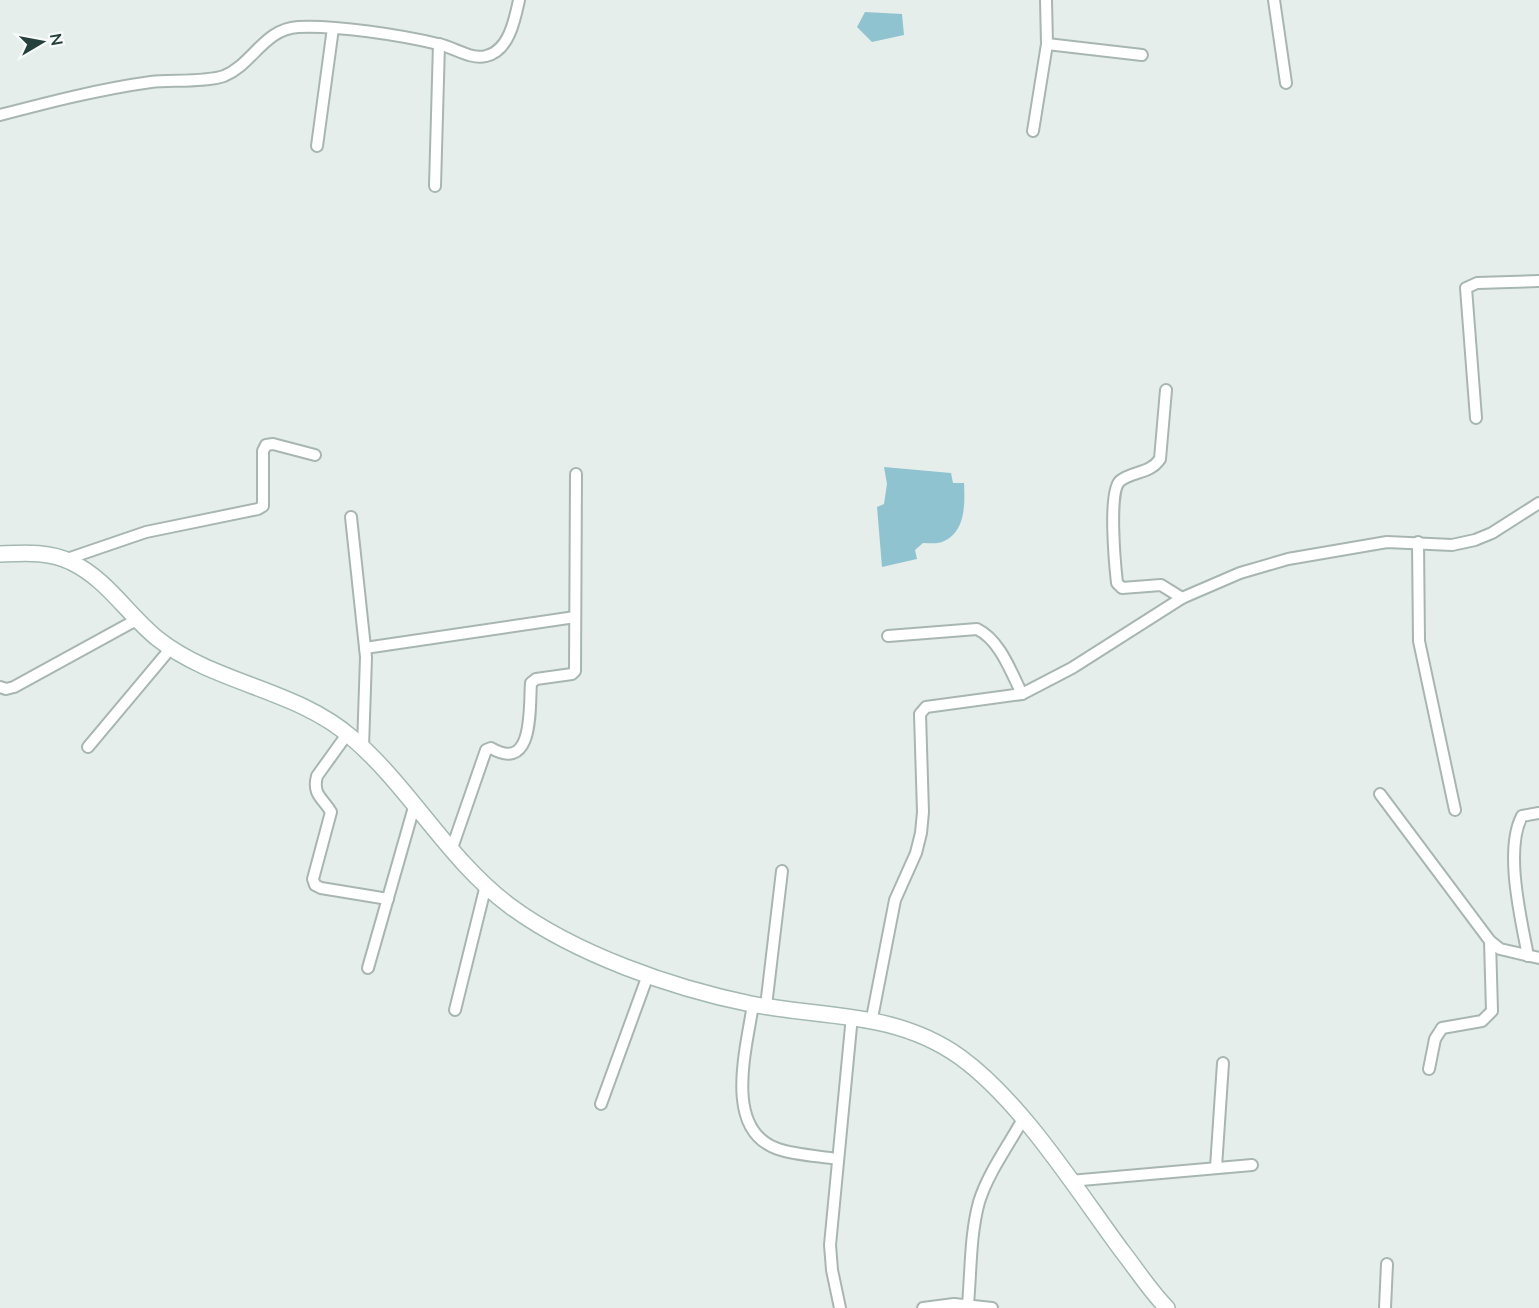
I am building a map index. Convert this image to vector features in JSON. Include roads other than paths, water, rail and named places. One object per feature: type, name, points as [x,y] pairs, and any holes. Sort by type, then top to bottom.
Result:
[{"type":"street","points":[[0,115],[90,92],[152,82],[222,77],[239,68],[272,35],[283,29],[296,27],[333,28],[439,44],[473,57],[487,56],[499,49],[506,40],[519,0]]},
{"type":"street","points":[[1033,131],[1047,44],[1046,0]]},
{"type":"street","points":[[1274,0],[1286,83]]},
{"type":"street","points":[[317,146],[333,28]]},
{"type":"street","points":[[435,186],[439,44]]},
{"type":"street","points":[[1047,44],[1142,55]]},
{"type":"street","points":[[1476,418],[1466,288],[1477,282],[1539,281]]},
{"type":"street","points":[[1166,390],[1160,459],[1156,466],[1123,479],[1114,492],[1117,583],[1122,588],[1161,585],[1182,598]]},
{"type":"street","points":[[67,559],[146,532],[258,509],[263,506],[262,451],[266,445],[273,444],[315,455]]},
{"type":"street","points":[[451,851],[486,750],[491,748],[504,754],[511,753],[524,740],[529,730],[531,683],[536,680],[572,674],[575,670],[576,474]]},
{"type":"street","points":[[872,1018],[895,900],[916,853],[921,833],[923,812],[920,714],[926,708],[1022,694],[1072,669],[1182,598],[1240,573],[1288,559],[1387,542],[1452,544],[1475,540],[1492,533],[1539,503]]},
{"type":"street","points":[[351,517],[366,648],[363,747]]},
{"type":"street","points":[[1418,542],[1419,641],[1455,810]]},
{"type":"street","points":[[0,554],[41,553],[67,559],[100,580],[138,619],[171,648],[216,672],[316,713],[348,733],[363,747],[451,851],[510,906],[543,926],[648,975],[699,992],[760,1005],[872,1018],[914,1033],[958,1055],[990,1082],[1023,1119],[1162,1306]]},
{"type":"street","points":[[366,648],[575,617]]},
{"type":"street","points":[[0,687],[6,689],[14,687],[138,619]]},
{"type":"street","points":[[888,636],[977,629],[987,633],[995,643],[1022,694]]},
{"type":"street","points":[[88,747],[171,648]]},
{"type":"street","points":[[348,733],[317,776],[315,784],[318,797],[331,812],[313,879],[315,885],[321,888],[388,898]]},
{"type":"street","points":[[1380,794],[1490,941],[1500,949],[1533,957],[1516,891],[1514,864],[1518,823],[1522,816],[1539,813]]},
{"type":"street","points":[[369,968],[414,807]]},
{"type":"street","points":[[782,872],[742,1101],[753,1130],[764,1142],[778,1149],[837,1159]]},
{"type":"street","points":[[455,1010],[486,885]]},
{"type":"street","points":[[1429,1069],[1435,1039],[1442,1028],[1482,1021],[1492,1011],[1490,941]]},
{"type":"street","points":[[601,1104],[648,975]]},
{"type":"street","points":[[840,1308],[832,1270],[830,1245],[852,1016]]},
{"type":"street","points":[[1216,1167],[1223,1063]]},
{"type":"street","points":[[968,1304],[974,1227],[979,1201],[988,1180],[1023,1119]]},
{"type":"street","points":[[1070,1181],[1252,1164]]},
{"type":"street","points":[[1385,1308],[1387,1264]]},
{"type":"street","points":[[923,1308],[968,1304],[992,1308]]},
{"type":"water","points":[[865,12],[902,14],[904,35],[872,42],[857,27]]},
{"type":"water","points":[[884,467],[951,473],[953,483],[964,483],[964,499],[960,525],[950,538],[940,543],[923,543],[915,550],[917,559],[882,567],[877,507],[884,504],[887,484]]}]
